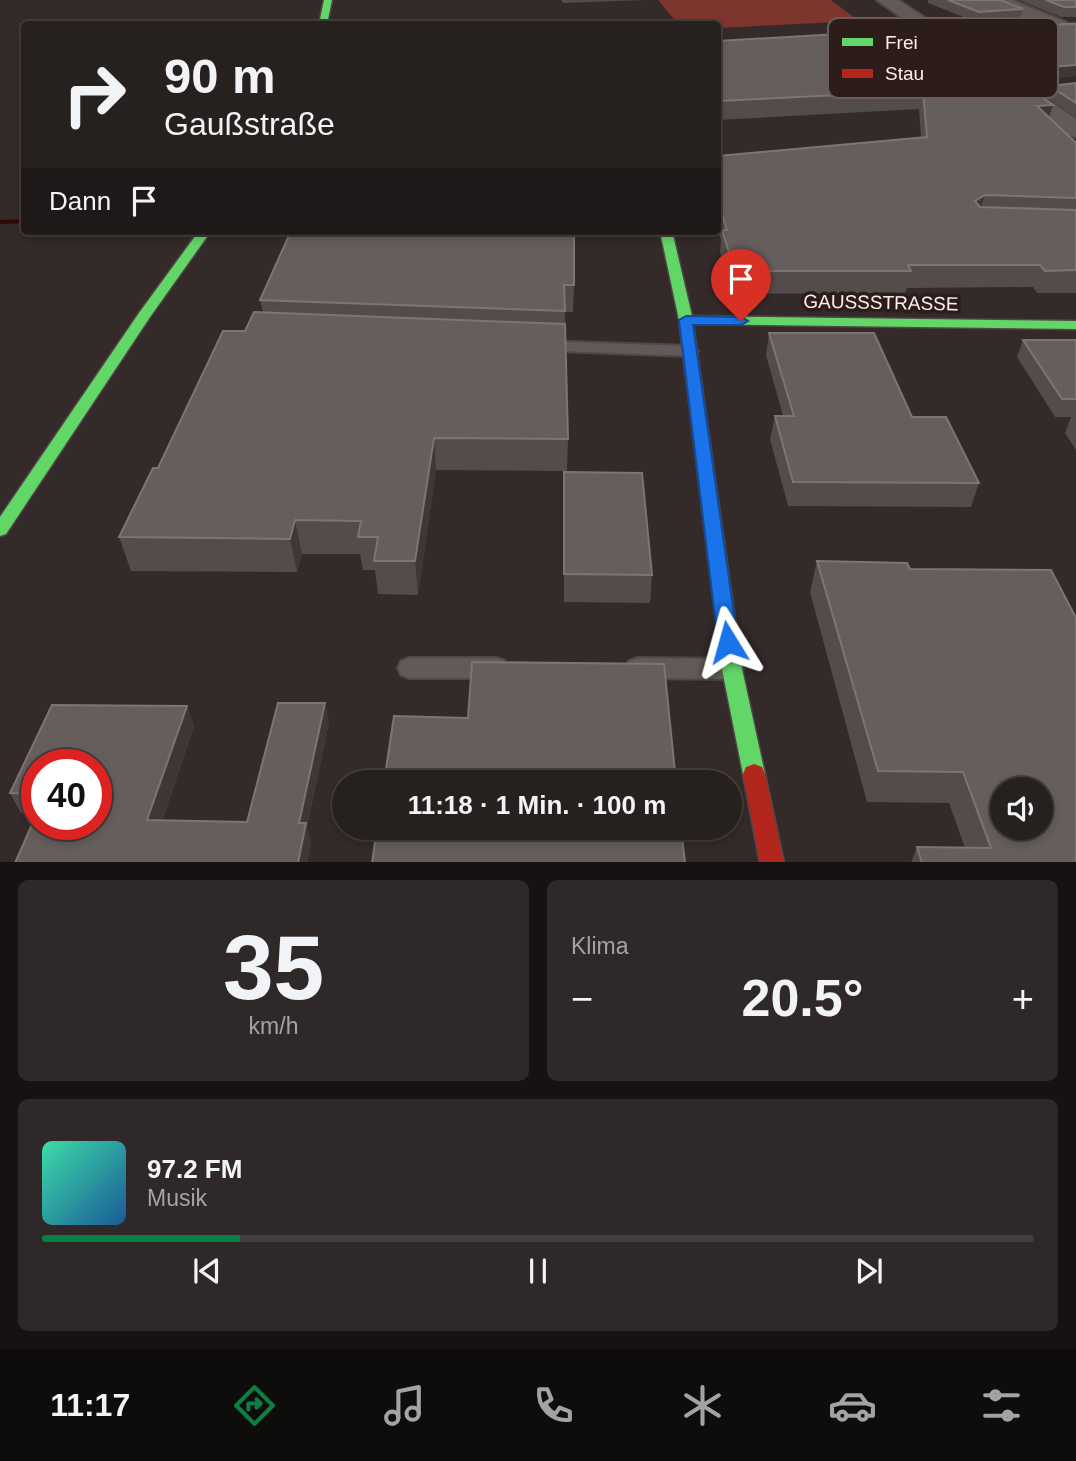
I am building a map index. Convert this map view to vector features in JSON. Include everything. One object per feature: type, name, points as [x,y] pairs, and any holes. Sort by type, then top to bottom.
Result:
[{"type":"street","points":[[324,21],[328,0]]},
{"type":"street","points":[[886,0],[913,18]]},
{"type":"street","points":[[997,0],[1045,18]]},
{"type":"street","points":[[1030,98],[1076,130]]},
{"type":"street","points":[[0,530],[144,316],[202,235]]},
{"type":"street","points":[[667,235],[686,320],[732,669],[772,862]]},
{"type":"street","name":"GAUSSSTRASSE","points":[[686,320],[1076,325]]},
{"type":"lane","points":[[523,345],[690,351]]},
{"type":"lane","points":[[410,667],[517,668]]},
{"type":"lane","points":[[611,668],[732,669]]},
{"type":"shaded area","points":[[658,0],[831,0],[855,18],[828,18],[828,23],[721,28],[721,21],[676,21]]},
{"type":"building","points":[[948,0],[1000,0],[1023,9],[979,12]]},
{"type":"building","points":[[1046,0],[1076,0],[1076,7],[1064,7]]},
{"type":"building","points":[[1076,24],[1076,65],[1058,66],[1058,25]]},
{"type":"building","points":[[828,35],[828,96],[721,101],[721,41]]},
{"type":"building","points":[[1076,83],[1076,103],[1058,91],[1058,85]]},
{"type":"building","points":[[924,98],[1043,98],[1053,105],[1037,106],[1076,143],[1076,198],[985,195],[975,201],[980,207],[1076,210],[1076,270],[1045,271],[1040,265],[908,265],[911,271],[735,271],[722,230],[727,230],[721,211],[721,156],[927,137]]},
{"type":"building","points":[[289,235],[574,235],[574,285],[564,285],[565,311],[260,300]]},
{"type":"building","points":[[254,312],[565,324],[568,439],[434,438],[415,561],[374,561],[378,537],[358,537],[361,521],[295,520],[290,539],[119,537],[153,468],[158,468],[223,331],[245,331]]},
{"type":"building","points":[[769,333],[874,333],[912,417],[946,417],[979,483],[793,482],[775,416],[794,416]]},
{"type":"building","points":[[1023,340],[1076,340],[1076,399],[1062,399]]},
{"type":"building","points":[[564,472],[642,473],[652,575],[564,574]]},
{"type":"building","points":[[817,561],[907,563],[910,569],[1051,570],[1076,618],[1076,862],[922,862],[917,847],[991,848],[963,772],[878,771]]},
{"type":"building","points":[[472,662],[664,664],[675,770],[386,770],[394,716],[468,718]]},
{"type":"building","points":[[278,703],[325,703],[299,823],[306,823],[298,862],[15,862],[25,840],[112,840],[112,749],[31,749],[52,705],[187,706],[147,820],[247,822]]},
{"type":"building","points":[[21,770],[21,793],[10,793]]},
{"type":"building","points":[[375,840],[682,840],[685,862],[372,862]]},
{"type":"waterway","points":[[0,222],[21,221]]},
{"type":"traffic: fast","points":[[324,21],[328,0]]},
{"type":"traffic: fast","points":[[1058,26],[1076,25]]},
{"type":"traffic: fast","points":[[0,530],[144,316],[202,235]]},
{"type":"traffic: fast","points":[[667,235],[686,320],[732,669],[754,774]]},
{"type":"traffic: fast","points":[[686,320],[1076,325]]},
{"type":"traffic: jam","points":[[754,774],[772,862]]},
{"type":"route","points":[[728,642],[686,320],[741,321]]}]
